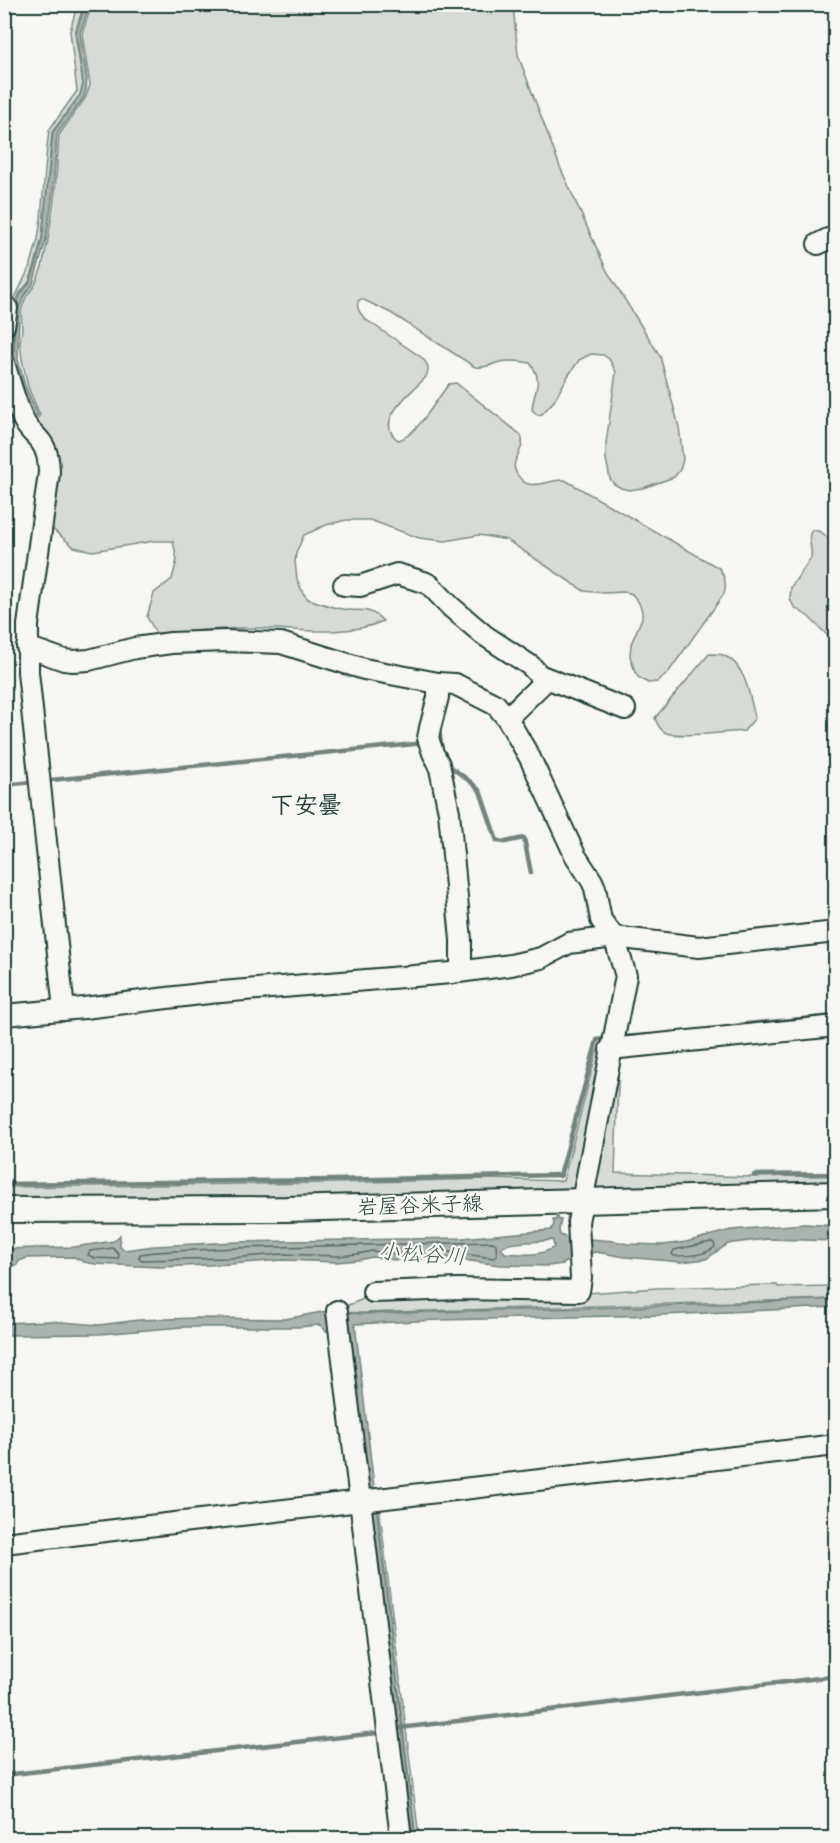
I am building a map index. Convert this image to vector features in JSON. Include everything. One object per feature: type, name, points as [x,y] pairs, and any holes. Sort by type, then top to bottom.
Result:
[{"type":"main road","name":"岩屋谷米子線","points":[[4,1210],[286,1209],[580,1212],[836,1194]]},
{"type":"street","points":[[4,305],[7,308],[4,326]]},
{"type":"street","points":[[4,363],[23,419],[43,444],[48,458],[49,473],[27,647],[64,1010]]},
{"type":"street","points":[[344,585],[360,586],[398,574],[418,579],[430,585],[451,607],[484,635],[531,666],[539,675],[625,710]]},
{"type":"street","points":[[27,647],[73,661],[89,660],[135,648],[171,643],[225,641],[281,643],[364,669],[455,684],[496,705],[507,718],[530,758],[575,855],[592,881],[601,920],[614,937],[626,976],[580,1212],[581,1278],[579,1291],[459,1289],[373,1292]]},
{"type":"street","points":[[507,718],[547,679]]},
{"type":"street","points":[[438,683],[438,697],[428,738],[440,764],[449,812],[461,940],[461,971]]},
{"type":"street","points":[[4,1015],[511,965],[542,958],[569,943],[614,937],[699,947],[836,932]]},
{"type":"street","points":[[612,1041],[836,1026]]},
{"type":"street","points":[[337,1311],[401,1839]]},
{"type":"street","points":[[4,1543],[836,1445]]},
{"type":"shaded area","points":[[77,5],[82,5],[75,33],[83,84],[80,95],[52,132],[42,238],[29,282],[20,293],[14,308],[13,359],[20,389],[5,357],[5,338],[13,302],[31,264],[38,239],[49,130],[77,91],[70,31]]},
{"type":"shaded area","points":[[89,5],[513,5],[518,55],[560,167],[607,271],[660,356],[679,427],[683,460],[680,470],[674,477],[643,488],[629,490],[614,484],[610,479],[606,443],[616,372],[609,359],[603,355],[591,354],[579,360],[554,401],[542,414],[538,415],[532,410],[537,376],[530,363],[508,361],[475,367],[391,313],[362,299],[359,300],[358,308],[365,319],[421,357],[428,366],[426,377],[397,407],[392,416],[389,424],[391,432],[398,440],[419,425],[449,384],[456,383],[521,435],[522,446],[514,466],[520,478],[525,482],[537,484],[565,480],[719,568],[725,581],[724,594],[668,673],[657,682],[648,683],[638,677],[635,672],[630,656],[631,644],[642,618],[642,611],[632,594],[584,591],[507,540],[479,535],[445,541],[419,538],[370,520],[346,520],[326,525],[304,535],[296,553],[297,579],[303,593],[308,599],[333,607],[368,611],[383,621],[351,630],[333,631],[244,628],[156,633],[147,617],[154,593],[172,579],[177,560],[173,541],[154,541],[93,551],[74,547],[50,527],[34,421],[40,415],[28,387],[22,359],[21,310],[42,267],[48,240],[55,192],[59,135],[86,97],[90,85],[82,34],[89,13]]},
{"type":"shaded area","points":[[812,530],[823,533],[835,547],[835,643],[809,617],[794,607],[790,599],[791,587],[811,558],[810,533]]},
{"type":"shaded area","points":[[709,654],[723,655],[737,666],[746,682],[755,718],[744,731],[692,735],[666,733],[659,727],[655,718]]},
{"type":"shaded area","points":[[604,1045],[582,1179],[573,1192],[5,1203],[4,1187],[488,1179],[563,1181],[596,1054],[600,1046]]},
{"type":"shaded area","points":[[619,1052],[615,1173],[753,1177],[836,1175],[835,1187],[597,1189],[595,1182]]},
{"type":"shaded area","points":[[777,1285],[778,1287],[835,1286],[835,1299],[341,1312],[346,1306],[371,1296],[572,1294],[657,1288]]},
{"type":"shaded area","points":[[379,1504],[419,1838],[416,1838],[377,1505]]},
{"type":"water","points":[[83,5],[87,6],[87,13],[80,33],[87,79],[86,90],[84,97],[57,134],[53,192],[46,240],[33,284],[24,296],[19,309],[18,359],[25,386],[38,415],[5,427],[5,420],[30,412],[14,359],[15,309],[20,295],[30,282],[42,239],[53,132],[80,95],[83,85],[76,32]]},
{"type":"water","name":"小松谷川","points":[[558,1217],[561,1220],[560,1235],[565,1237],[628,1244],[663,1245],[686,1242],[731,1230],[804,1224],[836,1226],[835,1241],[767,1239],[733,1243],[706,1259],[681,1262],[596,1252],[577,1256],[563,1264],[548,1266],[500,1265],[448,1258],[395,1260],[372,1257],[337,1262],[283,1260],[159,1267],[95,1264],[74,1257],[27,1258],[19,1261],[17,1265],[5,1266],[4,1249],[74,1247],[114,1241],[120,1235],[120,1247],[124,1250],[154,1246],[236,1242],[462,1238],[551,1230],[553,1220]],"holes":[[[553,1241],[554,1247],[537,1254],[505,1253],[501,1248],[518,1243]]]},
{"type":"water","points":[[836,1299],[835,1307],[663,1315],[355,1324],[415,1838],[409,1838],[337,1333],[326,1331],[320,1325],[182,1327],[100,1334],[5,1335],[4,1323],[49,1321],[99,1325],[139,1320],[195,1318],[285,1319],[332,1310],[360,1314]]},
{"type":"waterway","points":[[439,729],[442,751]]},
{"type":"waterway","points":[[51,780],[425,743]]},
{"type":"waterway","points":[[447,764],[480,791],[497,841],[505,842],[524,838],[531,873]]},
{"type":"waterway","points":[[4,785],[33,782]]},
{"type":"waterway","points":[[725,1028],[836,1016]]},
{"type":"waterway","points":[[620,1037],[651,1035]]},
{"type":"waterway","points":[[560,1176],[597,1040],[609,1038]]},
{"type":"waterway","points":[[754,1175],[836,1174]]},
{"type":"waterway","points":[[4,1184],[561,1175]]},
{"type":"waterway","points":[[399,1728],[836,1676]]},
{"type":"waterway","points":[[4,1775],[377,1733]]},
{"type":"district","name":"下安曇","points":[[306,805]]}]
